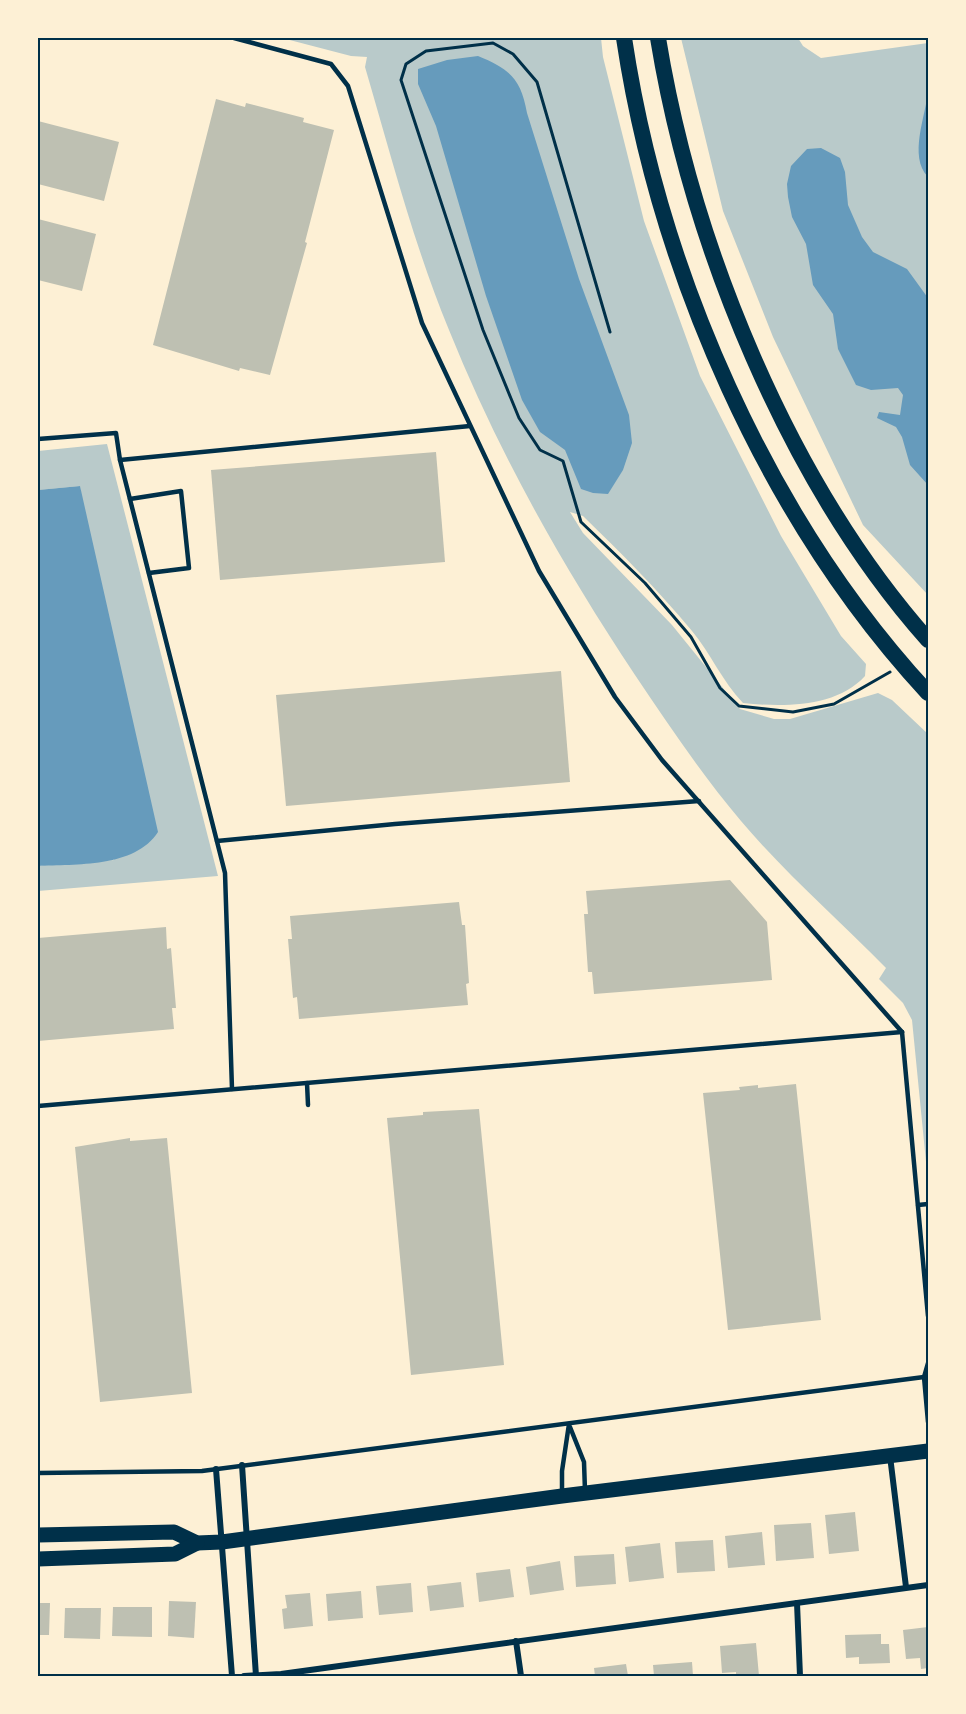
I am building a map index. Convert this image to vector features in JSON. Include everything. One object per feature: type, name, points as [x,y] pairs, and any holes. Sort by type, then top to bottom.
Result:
[{"type":"highway","points":[[624,38],[637,108],[666,218],[701,317],[727,379],[778,482],[807,533],[837,579],[902,665],[928,704]]},
{"type":"highway","points":[[658,38],[674,115],[695,193],[723,280],[755,357],[794,440],[830,502],[886,588],[928,640]]},
{"type":"highway","points":[[902,665],[928,693]]},
{"type":"main road","points":[[38,1558],[175,1554],[197,1543],[246,1539],[562,1496],[928,1451]]},
{"type":"main road","points":[[38,1535],[174,1532],[197,1543]]},
{"type":"street","points":[[890,1456],[906,1587]]},
{"type":"street","points":[[242,1466],[256,1676]]},
{"type":"street","points":[[216,1469],[232,1677]]},
{"type":"street","points":[[244,1677],[928,1585]]},
{"type":"street","points":[[797,1603],[800,1677]]},
{"type":"street","points":[[516,1641],[522,1677]]},
{"type":"lane","points":[[234,38],[331,64],[348,86],[422,323],[539,572],[615,697],[662,760],[902,1032],[928,1316]]},
{"type":"lane","points":[[120,460],[470,426]]},
{"type":"lane","points":[[38,439],[116,433],[120,460],[225,873],[232,1089]]},
{"type":"lane","points":[[130,499],[181,491],[189,568],[149,573]]},
{"type":"lane","points":[[217,841],[395,824],[699,801]]},
{"type":"lane","points":[[38,1106],[902,1032]]},
{"type":"lane","points":[[307,1083],[308,1105]]},
{"type":"lane","points":[[918,1206],[928,1204]]},
{"type":"lane","points":[[928,1363],[924,1377],[928,1422]]},
{"type":"lane","points":[[38,1473],[216,1469],[430,1439],[570,1424],[924,1377]]},
{"type":"lane","points":[[570,1424],[584,1462],[585,1494]]},
{"type":"lane","points":[[562,1496],[562,1471],[570,1424]]},
{"type":"path","points":[[610,332],[537,82],[513,54],[493,43],[426,51],[406,64],[401,80],[483,330],[519,418],[540,450],[563,461],[581,522],[645,583],[691,637],[720,688],[739,706],[793,712],[834,704],[902,665]]},
{"type":"shaded area","points":[[282,38],[601,38],[603,57],[644,221],[700,376],[781,536],[841,636],[866,664],[865,676],[853,687],[824,700],[791,705],[743,703],[699,640],[666,601],[583,516],[570,512],[583,533],[672,625],[740,709],[774,719],[790,719],[878,693],[892,700],[928,734],[928,1024],[926,1024],[928,1182],[912,1020],[903,1003],[879,979],[886,968],[775,859],[727,804],[635,675],[557,550],[488,420],[436,298],[384,134],[365,67],[367,57],[351,56]]},
{"type":"shaded area","points":[[681,38],[798,38],[803,46],[821,58],[928,43],[928,595],[863,525],[773,337],[723,211]]},
{"type":"shaded area","points":[[107,444],[218,876],[38,891],[38,866],[114,860],[80,486],[38,490],[38,451]]},
{"type":"water","points":[[478,56],[506,71],[517,83],[521,92],[579,279],[629,415],[632,443],[623,470],[608,494],[581,489],[565,450],[540,432],[522,400],[486,296],[436,126],[418,84],[418,69],[447,60]]},
{"type":"water","points":[[928,91],[928,177],[919,158],[919,147]]},
{"type":"water","points":[[821,148],[840,158],[845,172],[848,205],[862,237],[873,252],[907,269],[928,298],[928,485],[910,465],[902,437],[896,427],[877,418],[879,412],[900,415],[903,395],[898,388],[871,390],[856,385],[838,349],[833,314],[813,285],[806,244],[792,217],[787,184],[791,166],[807,149]]},
{"type":"water","points":[[80,486],[158,832],[148,844],[120,858],[86,864],[38,866],[38,490]]},
{"type":"building","points":[[216,99],[245,107],[246,103],[304,118],[303,122],[334,130],[305,242],[307,243],[270,375],[240,368],[239,371],[153,345]]},
{"type":"building","points":[[38,121],[119,142],[104,201],[38,184]]},
{"type":"building","points":[[38,219],[96,234],[82,291],[38,280]]},
{"type":"building","points":[[436,452],[445,562],[220,580],[211,470]]},
{"type":"building","points":[[561,671],[570,782],[286,806],[276,695]]},
{"type":"building","points":[[730,880],[767,922],[772,980],[594,994],[592,972],[588,972],[584,914],[588,914],[586,891]]},
{"type":"building","points":[[459,902],[462,925],[465,925],[469,983],[466,984],[468,1005],[299,1019],[297,997],[293,998],[288,939],[292,939],[290,916]]},
{"type":"building","points":[[166,927],[167,949],[171,948],[176,1008],[172,1008],[174,1029],[38,1041],[38,938]]},
{"type":"building","points":[[796,1084],[821,1320],[728,1330],[703,1093],[740,1090],[739,1087],[758,1085],[758,1088]]},
{"type":"building","points":[[479,1109],[504,1365],[411,1375],[387,1118],[423,1115],[423,1112]]},
{"type":"building","points":[[130,1138],[130,1141],[167,1138],[192,1393],[100,1402],[75,1147]]},
{"type":"building","points":[[855,1512],[859,1551],[829,1554],[825,1515]]},
{"type":"building","points":[[811,1523],[814,1558],[776,1561],[774,1525]]},
{"type":"building","points":[[762,1532],[765,1565],[728,1568],[725,1536]]},
{"type":"building","points":[[713,1540],[715,1571],[677,1573],[675,1542]]},
{"type":"building","points":[[660,1543],[664,1578],[629,1582],[625,1547]]},
{"type":"building","points":[[614,1554],[616,1584],[576,1587],[574,1556]]},
{"type":"building","points":[[560,1561],[564,1590],[530,1595],[526,1567]]},
{"type":"building","points":[[510,1569],[514,1597],[479,1602],[476,1573]]},
{"type":"building","points":[[461,1582],[464,1607],[430,1611],[427,1586]]},
{"type":"building","points":[[411,1583],[413,1612],[379,1615],[376,1586]]},
{"type":"building","points":[[361,1591],[363,1618],[328,1621],[326,1594]]},
{"type":"building","points":[[310,1593],[313,1626],[284,1629],[282,1609],[287,1608],[285,1595]]},
{"type":"building","points":[[169,1601],[196,1602],[194,1638],[168,1636]]},
{"type":"building","points":[[38,1603],[50,1603],[49,1635],[38,1635]]},
{"type":"building","points":[[113,1607],[152,1607],[152,1637],[112,1636]]},
{"type":"building","points":[[65,1608],[101,1608],[100,1639],[64,1638]]},
{"type":"building","points":[[928,1627],[928,1668],[921,1669],[920,1658],[906,1659],[903,1630]]},
{"type":"building","points":[[881,1634],[881,1644],[889,1644],[890,1663],[859,1664],[859,1657],[846,1658],[845,1635]]},
{"type":"building","points":[[756,1643],[759,1676],[736,1676],[736,1672],[722,1673],[720,1646]]},
{"type":"building","points":[[692,1662],[693,1676],[654,1676],[653,1665]]},
{"type":"building","points":[[626,1664],[628,1676],[595,1676],[594,1668]]}]
